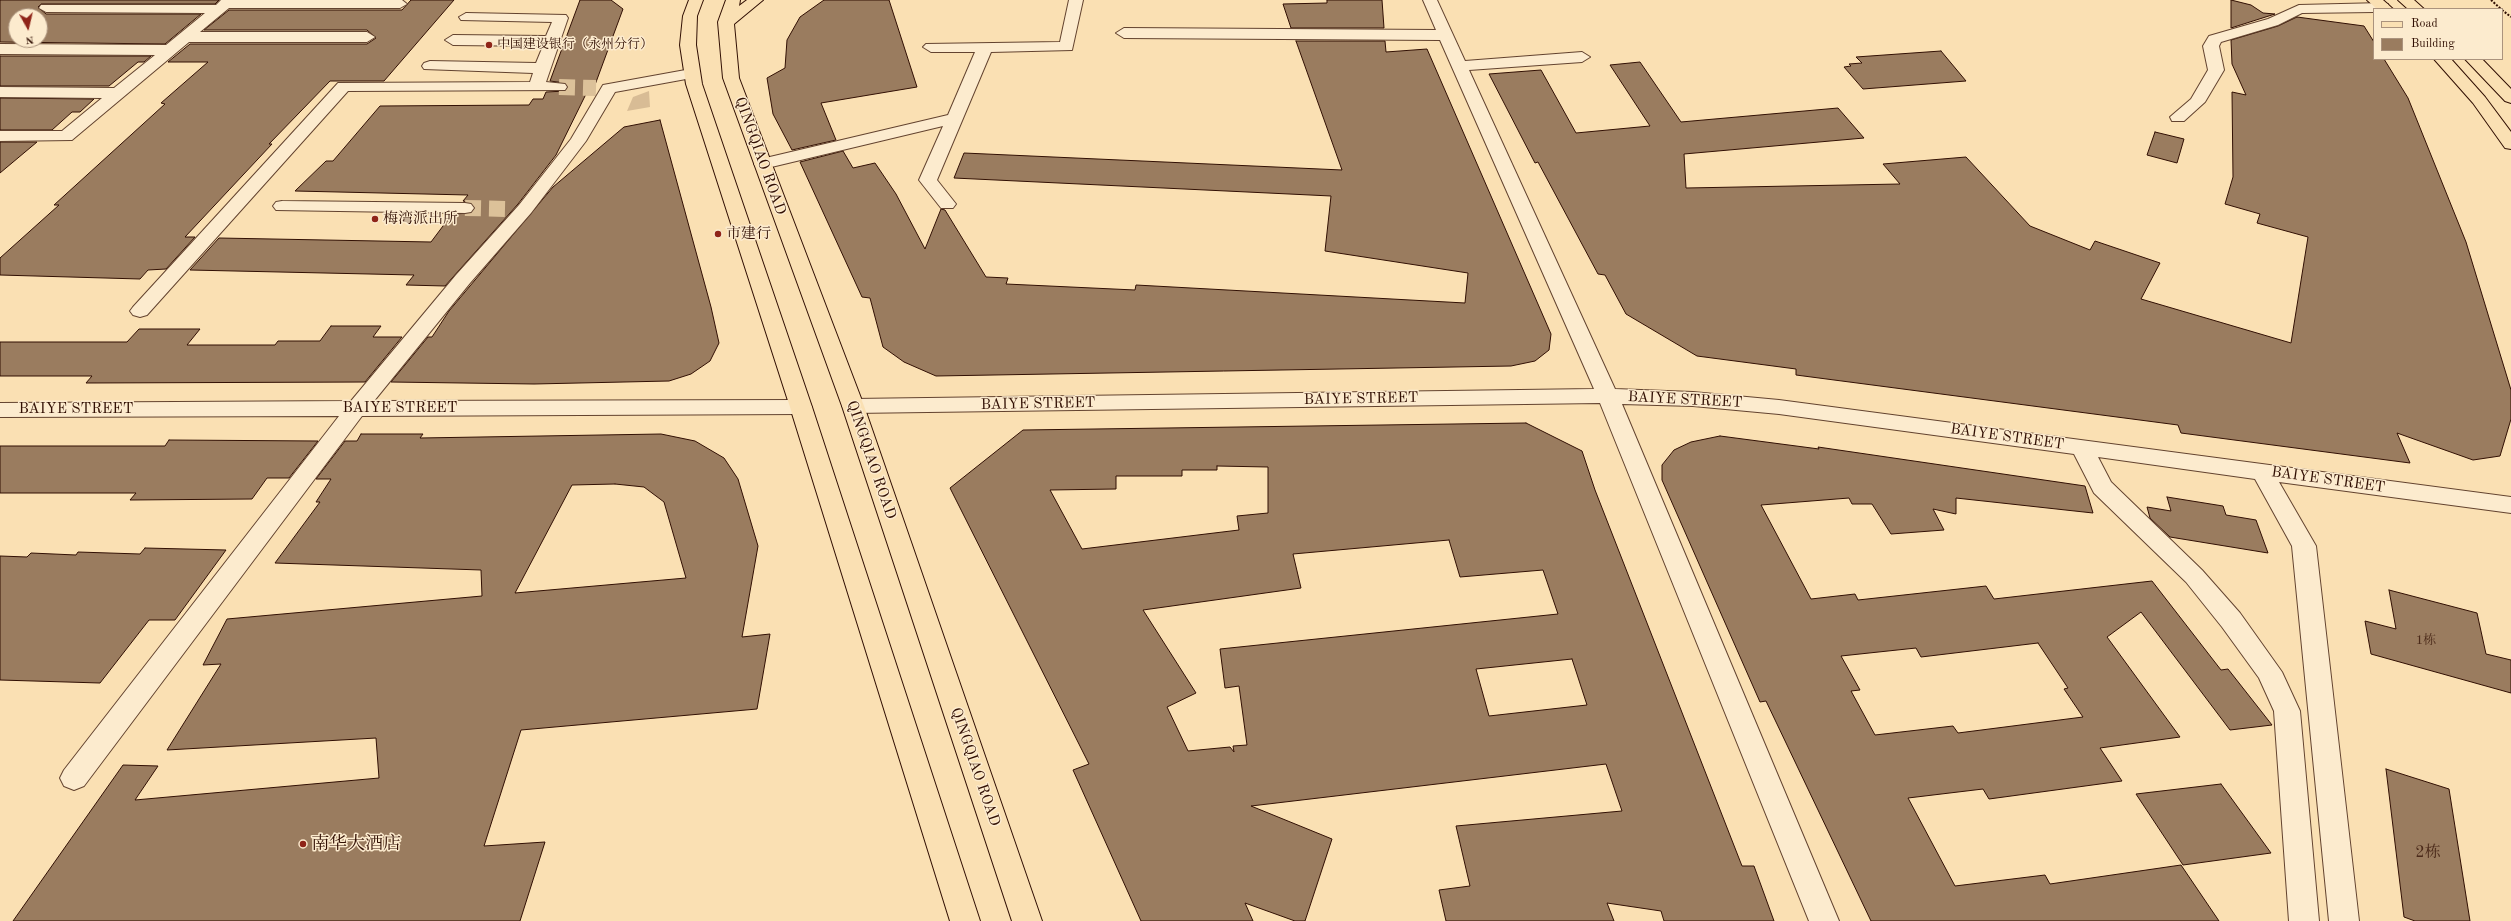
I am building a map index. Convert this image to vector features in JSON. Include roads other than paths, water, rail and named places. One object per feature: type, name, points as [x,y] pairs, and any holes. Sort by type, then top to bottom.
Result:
[{"type":"main road","points":[[756,0],[709,10],[688,45],[691,74],[801,407],[965,921]]},
{"type":"main road","points":[[2405,0],[2416,8]]},
{"type":"main road","name":"QINGQIAO ROAD","points":[[709,10],[727,49],[731,78],[853,406],[1027,921]]},
{"type":"main road","points":[[2443,60],[2479,100],[2511,144]]},
{"type":"main road","points":[[2474,60],[2511,98]]},
{"type":"street","points":[[931,47],[1067,46],[1076,0]]},
{"type":"street","points":[[1430,0],[1608,396],[1824,921]]},
{"type":"street","points":[[46,8],[226,4],[400,4]]},
{"type":"street","points":[[0,136],[66,136],[226,4]]},
{"type":"street","points":[[2178,118],[2197,102],[2216,70],[2211,46],[2214,39],[2222,35],[2273,22],[2299,9],[2381,5]]},
{"type":"street","points":[[466,17],[561,18],[536,87]]},
{"type":"street","points":[[1124,33],[1445,35]]},
{"type":"street","points":[[186,37],[367,37]]},
{"type":"street","points":[[453,40],[552,41]]},
{"type":"street","points":[[947,204],[928,180],[956,118],[985,47]]},
{"type":"street","points":[[0,49],[171,50]]},
{"type":"street","points":[[1460,66],[1582,57]]},
{"type":"street","points":[[430,66],[543,68]]},
{"type":"street","points":[[74,778],[358,408],[463,279],[517,209],[578,140],[603,88],[691,74]]},
{"type":"street","points":[[140,311],[344,86],[559,87]]},
{"type":"street","points":[[0,92],[119,93]]},
{"type":"street","points":[[764,164],[956,118]]},
{"type":"street","points":[[282,206],[464,208]]},
{"type":"street","name":"BAIYE STREET","points":[[853,406],[1608,396],[1693,399],[1779,407],[2511,505]]},
{"type":"street","name":"BAIYE STREET","points":[[0,410],[801,407]]},
{"type":"street","points":[[2082,448],[2102,487],[2194,576],[2231,620],[2272,679],[2287,711],[2304,921]]},
{"type":"street","points":[[2262,472],[2304,546],[2344,921]]},
{"type":"tunnel","points":[[559,87],[596,88]]},
{"type":"tunnel","points":[[465,208],[509,209]]},
{"type":"place","name":"中国建设银行（永州分行）","points":[[489,45]]},
{"type":"place","name":"梅湾派出所","points":[[375,219]]},
{"type":"place","name":"市建行","points":[[718,234]]},
{"type":"place","name":"南华大酒店","points":[[303,844]]}]
